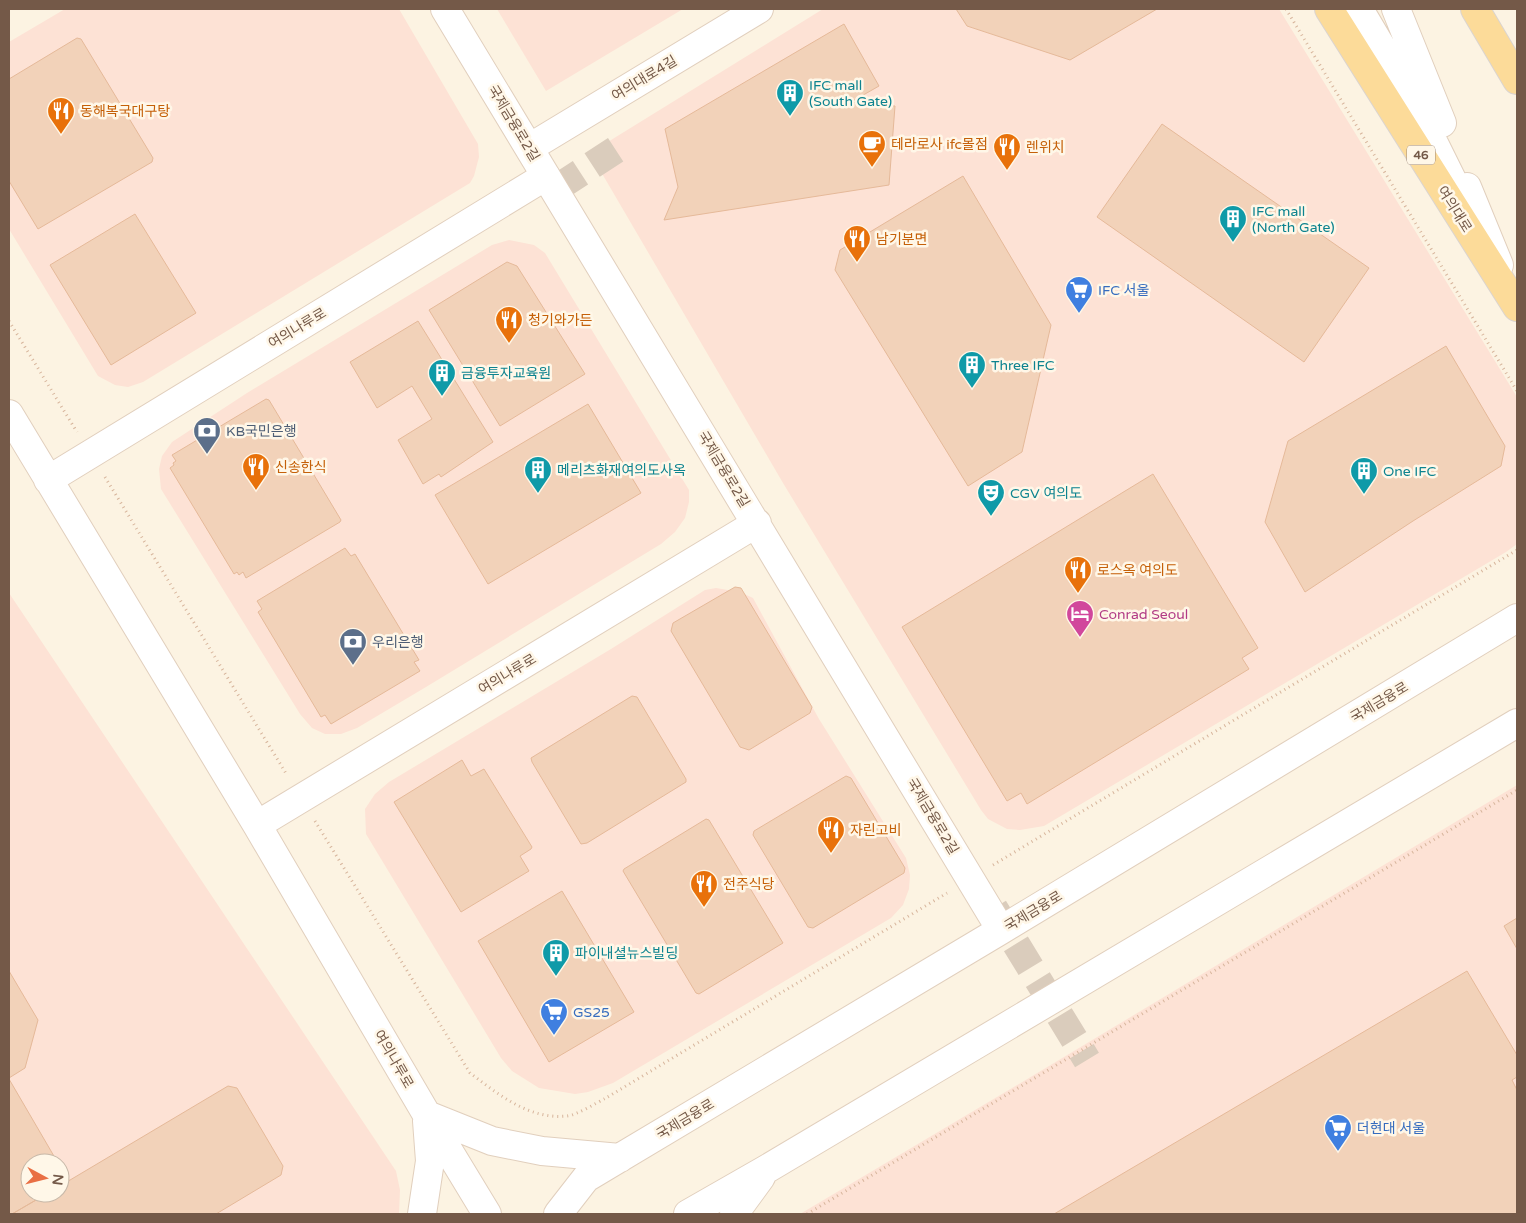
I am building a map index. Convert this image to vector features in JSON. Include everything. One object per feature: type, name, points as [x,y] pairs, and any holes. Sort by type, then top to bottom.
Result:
[{"type":"main road","name":"여의대로","points":[[1329,9],[1515,304]]},
{"type":"main road","points":[[1475,9],[1517,80]]},
{"type":"street","name":"국제금융로2길","points":[[445,9],[1001,930]]},
{"type":"street","name":"여의대로4길","points":[[529,148],[759,9]]},
{"type":"street","points":[[1359,9],[1411,97],[1515,304]]},
{"type":"street","points":[[1396,9],[1515,304]]},
{"type":"street","name":"여의나루로","points":[[48,480],[546,176]]},
{"type":"street","name":"여의나루로","points":[[9,414],[257,825],[487,1214]]},
{"type":"street","name":"여의나루로","points":[[257,825],[757,523]]},
{"type":"street","name":"국제금융로","points":[[558,1214],[586,1178],[1517,618]]},
{"type":"street","points":[[688,1214],[1517,723]]},
{"type":"street","points":[[422,1214],[430,1161],[427,1115],[492,1141],[542,1151],[620,1158]]},
{"type":"street","points":[[734,1214],[765,1170]]},
{"type":"path","points":[[1286,9],[1517,391]]},
{"type":"path","points":[[9,321],[470,1074],[504,1098],[539,1115],[569,1116],[606,1098],[1517,550]]},
{"type":"path","points":[[806,1214],[1517,790]]},
{"type":"shaded area","points":[[65,9],[399,9],[478,144],[479,157],[474,176],[470,183],[143,382],[128,387],[115,385],[98,376],[9,229],[9,42]]},
{"type":"shaded area","points":[[497,9],[683,9],[546,91]]},
{"type":"shaded area","name":"IFC 서울","points":[[823,9],[1279,9],[1517,397],[1517,544],[1044,826],[1020,830],[1007,829],[988,819],[783,483],[590,153]]},
{"type":"shaded area","points":[[509,240],[534,245],[545,253],[689,490],[689,502],[685,518],[675,532],[661,544],[426,687],[357,728],[341,734],[325,734],[312,728],[300,714],[161,489],[159,469],[162,456],[172,442],[247,393],[492,245]]},
{"type":"shaded area","points":[[716,588],[740,592],[753,598],[819,719],[906,858],[910,875],[909,889],[903,905],[891,918],[613,1083],[588,1092],[575,1094],[539,1088],[512,1071],[501,1058],[366,834],[365,809],[375,794],[389,782],[611,649],[705,590]]},
{"type":"shaded area","points":[[9,593],[396,1171],[400,1190],[399,1214],[9,1214]]},
{"type":"shaded area","points":[[1517,785],[1517,1214],[800,1214],[1024,1081]]},
{"type":"building","points":[[956,9],[1157,9],[1070,60],[967,26]]},
{"type":"building","name":"IFC mall (South Gate)","points":[[844,24],[879,86],[851,102],[895,106],[889,185],[664,220],[678,187],[665,129]]},
{"type":"building","points":[[77,38],[81,39],[153,158],[152,162],[38,229],[9,181],[9,79]]},
{"type":"building","name":"IFC mall (North Gate)","points":[[1162,124],[1369,268],[1304,362],[1097,217]]},
{"type":"building","name":"Three IFC","points":[[963,176],[1051,325],[1022,452],[968,486],[835,270],[840,250]]},
{"type":"building","points":[[135,214],[196,313],[111,365],[50,265]]},
{"type":"building","points":[[507,262],[517,266],[585,374],[500,426],[429,310]]},
{"type":"building","name":"금융투자교육원","points":[[418,321],[493,442],[441,477],[439,474],[423,484],[398,440],[432,419],[412,386],[377,408],[350,362]]},
{"type":"building","name":"One IFC","points":[[1446,346],[1505,446],[1501,466],[1305,592],[1265,522],[1288,441]]},
{"type":"building","points":[[266,399],[269,400],[341,520],[246,578],[243,572],[239,575],[237,572],[234,574],[170,468],[176,461],[172,455]]},
{"type":"building","name":"메리츠화재여의도사옥","points":[[588,404],[641,493],[488,584],[435,495]]},
{"type":"building","name":"Conrad Seoul","points":[[1153,474],[1258,648],[1242,658],[1249,669],[1027,804],[1021,793],[1007,801],[902,627]]},
{"type":"building","points":[[345,548],[351,556],[355,554],[419,660],[414,662],[420,671],[331,724],[325,715],[321,717],[258,612],[262,609],[257,601]]},
{"type":"building","points":[[735,587],[741,588],[812,707],[810,713],[749,750],[740,747],[671,631],[673,623]]},
{"type":"building","points":[[632,696],[637,697],[686,782],[587,843],[581,844],[531,758]]},
{"type":"building","points":[[462,760],[471,776],[484,769],[532,847],[520,856],[529,871],[461,912],[394,802]]},
{"type":"building","points":[[846,776],[851,778],[905,868],[904,873],[813,928],[808,927],[753,835],[754,831]]},
{"type":"building","points":[[706,819],[709,820],[783,943],[699,994],[696,993],[623,871]]},
{"type":"building","name":"파이내셜뉴스빌딩","points":[[562,891],[634,1012],[549,1062],[478,941]]},
{"type":"building","points":[[1517,918],[1517,949],[1504,926]]},
{"type":"building","points":[[9,971],[38,1020],[25,1068],[9,1078]]},
{"type":"building","name":"더현대 서울","points":[[1467,971],[1517,1055],[1517,1077],[1512,1080],[1517,1090],[1517,1214],[1054,1214]]},
{"type":"building","points":[[9,1079],[52,1153],[20,1153],[20,1203],[31,1203],[9,1214]]},
{"type":"building","points":[[228,1086],[237,1088],[283,1166],[281,1175],[216,1214],[12,1214],[31,1203],[70,1203],[70,1180]]},
{"type":"tunnel","points":[[557,188],[626,143]]},
{"type":"tunnel","points":[[994,908],[1087,1060]]},
{"type":"place","name":"IFC mall (South Gate)","points":[[790,117]]},
{"type":"place","name":"동해복국대구탕","points":[[61,135]]},
{"type":"place","name":"테라로사 ifc몰점","points":[[872,168]]},
{"type":"place","name":"렌위치","points":[[1007,171]]},
{"type":"place","name":"IFC mall (North Gate)","points":[[1233,243]]},
{"type":"place","name":"남기분면","points":[[857,263]]},
{"type":"place","name":"IFC 서울","points":[[1079,314]]},
{"type":"place","name":"청기와가든","points":[[509,344]]},
{"type":"place","name":"Three IFC","points":[[972,389]]},
{"type":"place","name":"금융투자교육원","points":[[442,397]]},
{"type":"place","name":"KB국민은행","points":[[207,455]]},
{"type":"place","name":"신송한식","points":[[256,491]]},
{"type":"place","name":"메리츠화재여의도사옥","points":[[538,494]]},
{"type":"place","name":"One IFC","points":[[1364,495]]},
{"type":"place","name":"CGV 여의도","points":[[991,517]]},
{"type":"place","name":"로스옥 여의도","points":[[1078,594]]},
{"type":"place","name":"Conrad Seoul","points":[[1080,638]]},
{"type":"place","name":"우리은행","points":[[353,666]]},
{"type":"place","name":"자린고비","points":[[831,854]]},
{"type":"place","name":"전주식당","points":[[704,908]]},
{"type":"place","name":"파이내셜뉴스빌딩","points":[[556,977]]},
{"type":"place","name":"GS25","points":[[554,1036]]},
{"type":"place","name":"더현대 서울","points":[[1338,1152]]}]
